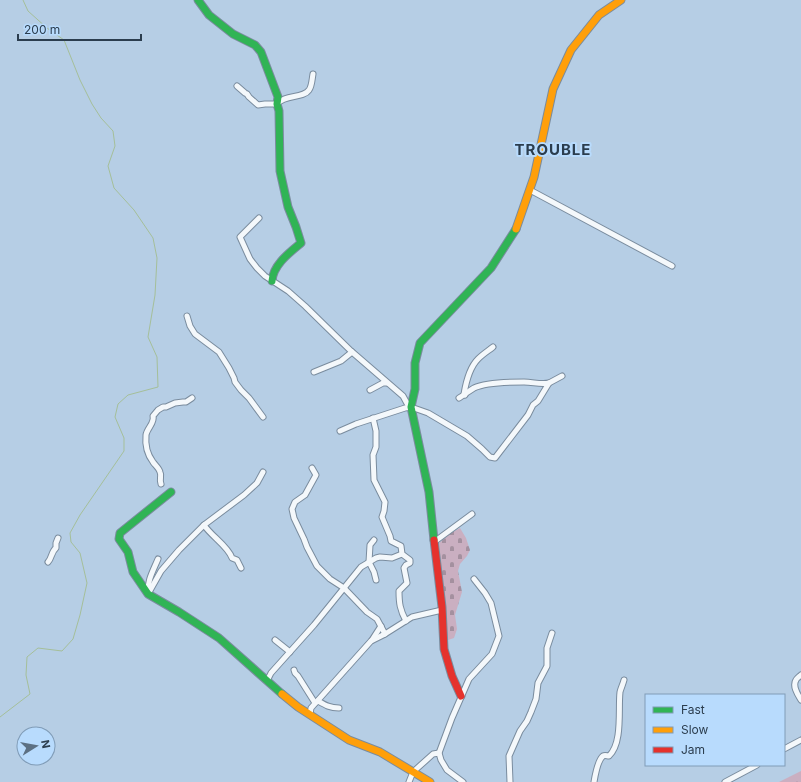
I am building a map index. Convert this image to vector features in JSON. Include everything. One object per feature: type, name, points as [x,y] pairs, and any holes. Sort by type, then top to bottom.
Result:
[{"type":"street","points":[[198,0],[210,15],[233,34],[258,46],[278,96],[277,104],[279,111],[280,171],[288,207],[301,243],[277,266],[272,276],[272,281]]},
{"type":"street","points":[[410,407],[415,389],[415,363],[420,343],[491,268],[516,230],[534,177],[553,89],[571,50],[599,15],[621,0]]},
{"type":"street","points":[[237,86],[258,105],[277,104],[283,99],[288,97],[292,98],[311,89],[313,74]]},
{"type":"street","points":[[530,190],[672,266]]},
{"type":"street","points":[[259,218],[240,237],[250,259],[257,268],[272,281],[288,291],[352,352],[403,396],[410,407],[429,492],[442,610],[444,649],[452,676],[461,696]]},
{"type":"street","points":[[188,316],[190,326],[195,334],[219,352],[229,368],[235,382],[263,417]]},
{"type":"street","points":[[465,395],[466,384],[472,368],[477,360],[493,346]]},
{"type":"street","points":[[314,372],[341,361],[352,352]]},
{"type":"street","points":[[459,398],[474,388],[501,382],[533,382],[544,384],[562,376]]},
{"type":"street","points":[[370,390],[383,383],[387,383]]},
{"type":"street","points":[[340,431],[373,418],[410,407],[428,413],[444,422],[467,436],[490,457],[495,458],[528,415],[533,405],[538,401],[549,383]]},
{"type":"street","points":[[161,484],[161,474],[159,469],[147,453],[146,434],[154,419],[153,416],[158,410],[175,403],[186,402],[192,398]]},
{"type":"street","points":[[373,418],[376,431],[376,447],[373,454],[374,480],[385,502],[382,516],[391,541],[401,546],[402,554],[410,560],[410,563],[404,568],[406,583],[399,591],[400,610],[406,621]]},
{"type":"street","points":[[312,468],[316,475],[305,494],[295,502],[292,509],[294,518],[317,566],[330,579],[344,588],[367,612],[377,619],[385,634]]},
{"type":"street","points":[[148,594],[161,571],[179,550],[204,525],[244,495],[257,483],[263,472]]},
{"type":"street","points":[[171,492],[120,532],[119,539],[128,552],[133,572],[148,594],[219,638],[266,681],[298,707],[349,740],[380,752],[430,782]]},
{"type":"street","points":[[434,542],[472,514]]},
{"type":"street","points":[[204,525],[230,553],[232,558],[237,560],[241,568]]},
{"type":"street","points":[[48,562],[56,548],[58,538]]},
{"type":"street","points":[[374,540],[370,546],[369,562],[376,580]]},
{"type":"street","points":[[266,681],[271,673],[314,625],[361,567],[376,558],[392,558],[402,554]]},
{"type":"street","points":[[148,594],[149,579],[158,559]]},
{"type":"street","points":[[463,782],[447,770],[439,753],[469,679],[492,654],[499,636],[491,603],[474,579]]},
{"type":"street","points":[[371,641],[412,617],[442,610]]},
{"type":"street","points":[[310,714],[311,708],[371,641],[381,626]]},
{"type":"street","points":[[510,782],[509,756],[520,731],[527,721],[536,699],[538,683],[547,666],[547,648],[552,633]]},
{"type":"street","points":[[275,640],[290,652]]},
{"type":"street","points":[[294,670],[295,674],[317,702],[332,708],[339,708]]},
{"type":"street","points":[[801,675],[794,683],[801,700]]},
{"type":"street","points":[[594,782],[598,766],[603,756],[609,756],[612,753],[618,736],[620,691],[624,680]]},
{"type":"street","points":[[785,748],[801,740]]},
{"type":"street","points":[[409,782],[413,772],[433,754],[439,753]]},
{"type":"street","points":[[725,782],[754,766]]},
{"type":"green space","points":[[460,528],[466,538],[470,550],[460,564],[458,571],[462,592],[455,615],[457,629],[454,638],[448,640],[446,635],[439,543]]},
{"type":"green space","points":[[801,771],[801,782],[779,782]]},
{"type":"waterway","points":[[0,717],[30,694],[26,675],[27,657],[38,648],[62,651],[73,639],[87,583],[80,553],[71,542],[70,533],[80,515],[124,451],[124,438],[115,417],[118,404],[128,395],[158,387],[157,357],[148,337],[155,295],[157,258],[153,238],[134,210],[114,188],[108,166],[115,146],[113,131],[101,118],[92,104],[80,80],[64,40],[47,28],[28,11],[23,0]]},
{"type":"traffic: fast","points":[[198,0],[209,15],[233,34],[255,45],[261,52],[278,97],[280,171],[288,207],[301,243],[278,265],[272,281]]},
{"type":"traffic: fast","points":[[434,540],[429,492],[411,407],[415,389],[415,363],[420,343],[491,268],[516,229]]},
{"type":"traffic: fast","points":[[171,492],[120,533],[119,539],[128,552],[133,572],[148,594],[219,638],[282,694]]},
{"type":"traffic: slow","points":[[516,229],[534,177],[553,89],[571,50],[599,15],[621,0]]},
{"type":"traffic: slow","points":[[282,694],[298,707],[349,740],[380,752],[430,782]]},
{"type":"traffic: jam","points":[[434,540],[442,607],[444,649],[452,676],[461,696]]},
{"type":"district","name":"TROUBLE","points":[[553,149]]}]
